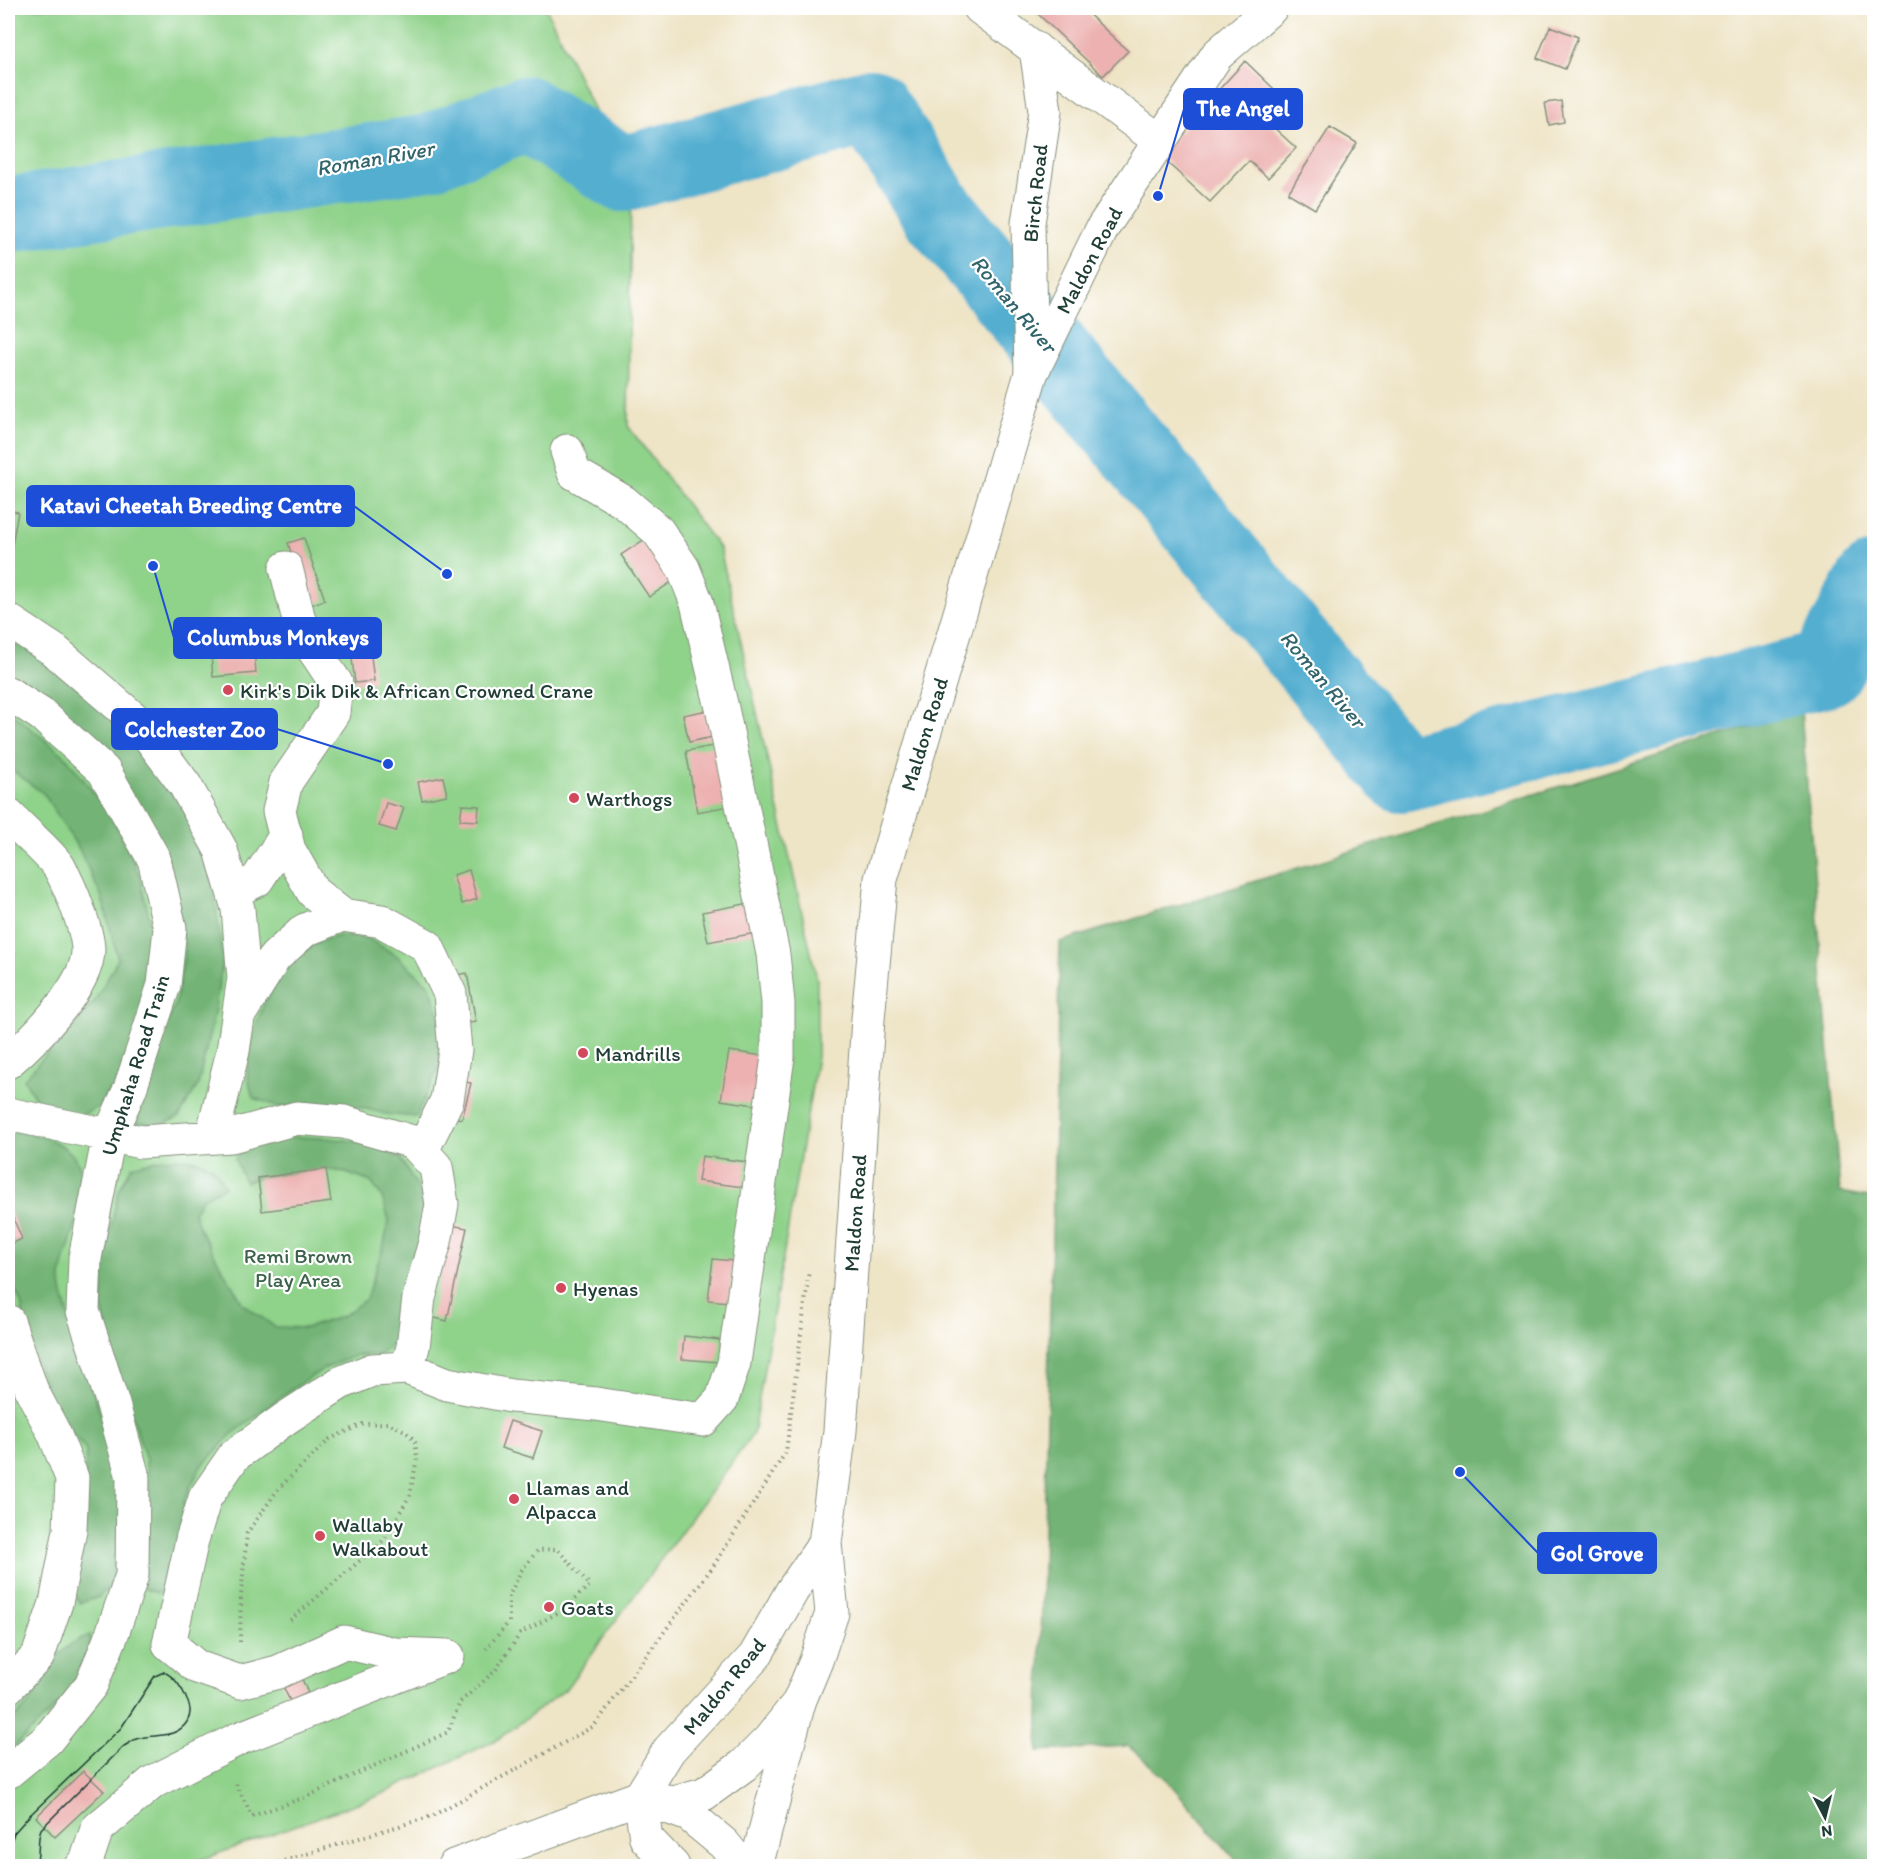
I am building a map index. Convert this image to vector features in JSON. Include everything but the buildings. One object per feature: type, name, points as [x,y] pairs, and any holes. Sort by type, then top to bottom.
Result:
[{"type":"street","points":[[980,8],[1160,141]]},
{"type":"street","name":"Maldon Road","points":[[454,1866],[640,1797],[674,1802],[704,1794],[744,1765],[769,1740],[799,1702],[832,1613],[825,1543],[845,1374],[868,1018],[881,879],[1031,374],[1103,227],[1217,55],[1271,8]]},
{"type":"street","name":"Birch Road","points":[[1031,374],[1028,223],[1045,111],[1036,49]]},
{"type":"street","points":[[82,1866],[85,1865],[97,1829],[153,1782],[238,1739],[448,1656],[395,1654],[344,1641],[278,1672],[240,1682],[197,1667],[169,1644],[192,1540],[205,1498],[234,1456],[285,1418],[340,1383],[372,1370],[407,1368],[447,1384],[511,1396],[596,1404],[703,1420],[722,1399],[734,1363],[778,1057],[778,1003],[773,954],[722,708],[697,603],[683,568],[658,531],[624,502],[574,473],[567,451]]},
{"type":"street","points":[[286,568],[302,632],[336,683],[333,713],[286,782],[279,811],[290,850],[313,892],[342,915],[382,921],[427,946],[450,994],[455,1050],[447,1100],[422,1151]]},
{"type":"street","points":[[8,620],[55,651],[138,722],[185,785],[220,850],[238,909],[244,978],[233,1051],[212,1137]]},
{"type":"street","name":"Umphaha Road Train","points":[[8,693],[42,715],[104,771],[154,859],[171,928],[164,985],[130,1089],[110,1136],[85,1258],[83,1311],[134,1477],[132,1575],[111,1637],[91,1685],[47,1740],[8,1772]]},
{"type":"street","points":[[8,815],[58,866],[80,916],[88,950],[79,983],[30,1043],[8,1062]]},
{"type":"street","points":[[233,892],[257,880],[286,835]]},
{"type":"street","points":[[238,1016],[275,957],[305,930],[342,915]]},
{"type":"street","points":[[8,1114],[141,1142],[231,1136],[297,1118],[344,1122],[414,1142],[435,1167],[442,1204],[435,1242],[419,1298],[413,1347],[407,1368]]},
{"type":"street","points":[[8,1321],[32,1391],[54,1432],[72,1478],[70,1530],[56,1603],[38,1656],[8,1687]]},
{"type":"street","name":"Maldon Road","points":[[640,1797],[669,1750],[755,1656],[792,1591],[825,1543]]},
{"type":"street","points":[[756,1866],[799,1702]]},
{"type":"street","points":[[673,1866],[646,1838],[640,1797],[689,1815],[724,1844],[741,1866]]},
{"type":"path","points":[[267,1866],[432,1816],[594,1726],[714,1565],[786,1452],[810,1264]]},
{"type":"path","points":[[240,1682],[241,1595],[247,1533],[279,1488],[330,1439],[363,1424],[388,1423],[405,1431],[415,1441],[417,1458],[410,1495],[383,1541],[274,1634],[272,1654],[278,1672]]},
{"type":"green space","name":"Remi Brown Play Area","points":[[8,8],[546,8],[631,189],[628,426],[720,549],[817,979],[817,1057],[753,1434],[565,1690],[498,1739],[380,1795],[184,1866],[8,1866]]},
{"type":"green space","points":[[8,634],[116,717],[193,823],[213,885],[223,959],[214,1014],[198,1085],[179,1117],[163,1124],[130,1123],[176,1002],[185,949],[173,883],[103,751],[55,703],[8,673]]},
{"type":"green space","points":[[8,710],[65,756],[112,816],[139,874],[151,924],[149,993],[127,1066],[102,1105],[80,1116],[38,1103],[24,1079],[94,1002],[118,959],[102,898],[79,849],[44,794],[8,767]]},
{"type":"green space","points":[[1801,711],[1840,1192],[1874,1198],[1874,1866],[1241,1866],[1166,1779],[1128,1746],[1038,1751],[1060,942]]},
{"type":"green space","points":[[339,936],[367,938],[396,955],[430,986],[442,1023],[440,1065],[416,1117],[386,1114],[347,1104],[281,1107],[253,1098],[248,1078],[249,1055],[258,1020],[274,984],[284,969],[308,946]]},
{"type":"green space","points":[[8,1129],[53,1141],[67,1150],[77,1161],[81,1175],[82,1192],[79,1212],[63,1265],[61,1285],[121,1477],[121,1511],[114,1580],[99,1597],[80,1603],[73,1590],[85,1488],[86,1450],[55,1412],[28,1339],[21,1303],[8,1274],[8,1245],[22,1238],[8,1206]]},
{"type":"green space","points":[[284,1137],[325,1138],[369,1143],[400,1158],[420,1191],[425,1226],[406,1311],[395,1343],[379,1355],[357,1355],[323,1369],[289,1391],[231,1435],[200,1468],[185,1498],[173,1584],[157,1593],[144,1589],[149,1507],[146,1460],[111,1350],[103,1312],[102,1271],[119,1190],[132,1166],[152,1161],[183,1158],[203,1162],[214,1168],[225,1187],[202,1198],[194,1213],[201,1232],[243,1304],[275,1327],[306,1328],[343,1316],[366,1299],[384,1244],[389,1220],[382,1197],[371,1182],[344,1172],[326,1169],[258,1178],[245,1182],[235,1159],[246,1145]]},
{"type":"green space","points":[[90,1635],[91,1658],[74,1690],[8,1753],[8,1724],[31,1700],[61,1652]]},
{"type":"waterway","name":"Roman River","points":[[8,215],[429,152],[526,114],[623,174],[871,106],[937,210],[1401,774],[1826,669],[1874,581]]},
{"type":"tram line","points":[[8,1850],[14,1833],[30,1815],[121,1728],[155,1676],[164,1672],[168,1674],[178,1684],[190,1708],[187,1722],[182,1728],[170,1734],[143,1737],[124,1746],[41,1829],[35,1866]]},
{"type":"place","name":"The Angel","points":[[1158,196]]},
{"type":"place","name":"Columbus Monkeys","points":[[153,566]]},
{"type":"place","name":"Katavi Cheetah Breeding Centre","points":[[447,574]]},
{"type":"place","name":"Kirk's Dik Dik & African Crowned Crane","points":[[228,690]]},
{"type":"place","name":"Colchester Zoo","points":[[388,764]]},
{"type":"place","name":"Warthogs","points":[[574,798]]},
{"type":"place","name":"Mandrills","points":[[583,1053]]},
{"type":"place","name":"Hyenas","points":[[561,1288]]},
{"type":"place","name":"Gol Grove","points":[[1460,1472]]},
{"type":"place","name":"Llamas and Alpacca","points":[[514,1499]]},
{"type":"place","name":"Wallaby Walkabout","points":[[320,1536]]},
{"type":"place","name":"Goats","points":[[549,1607]]}]
